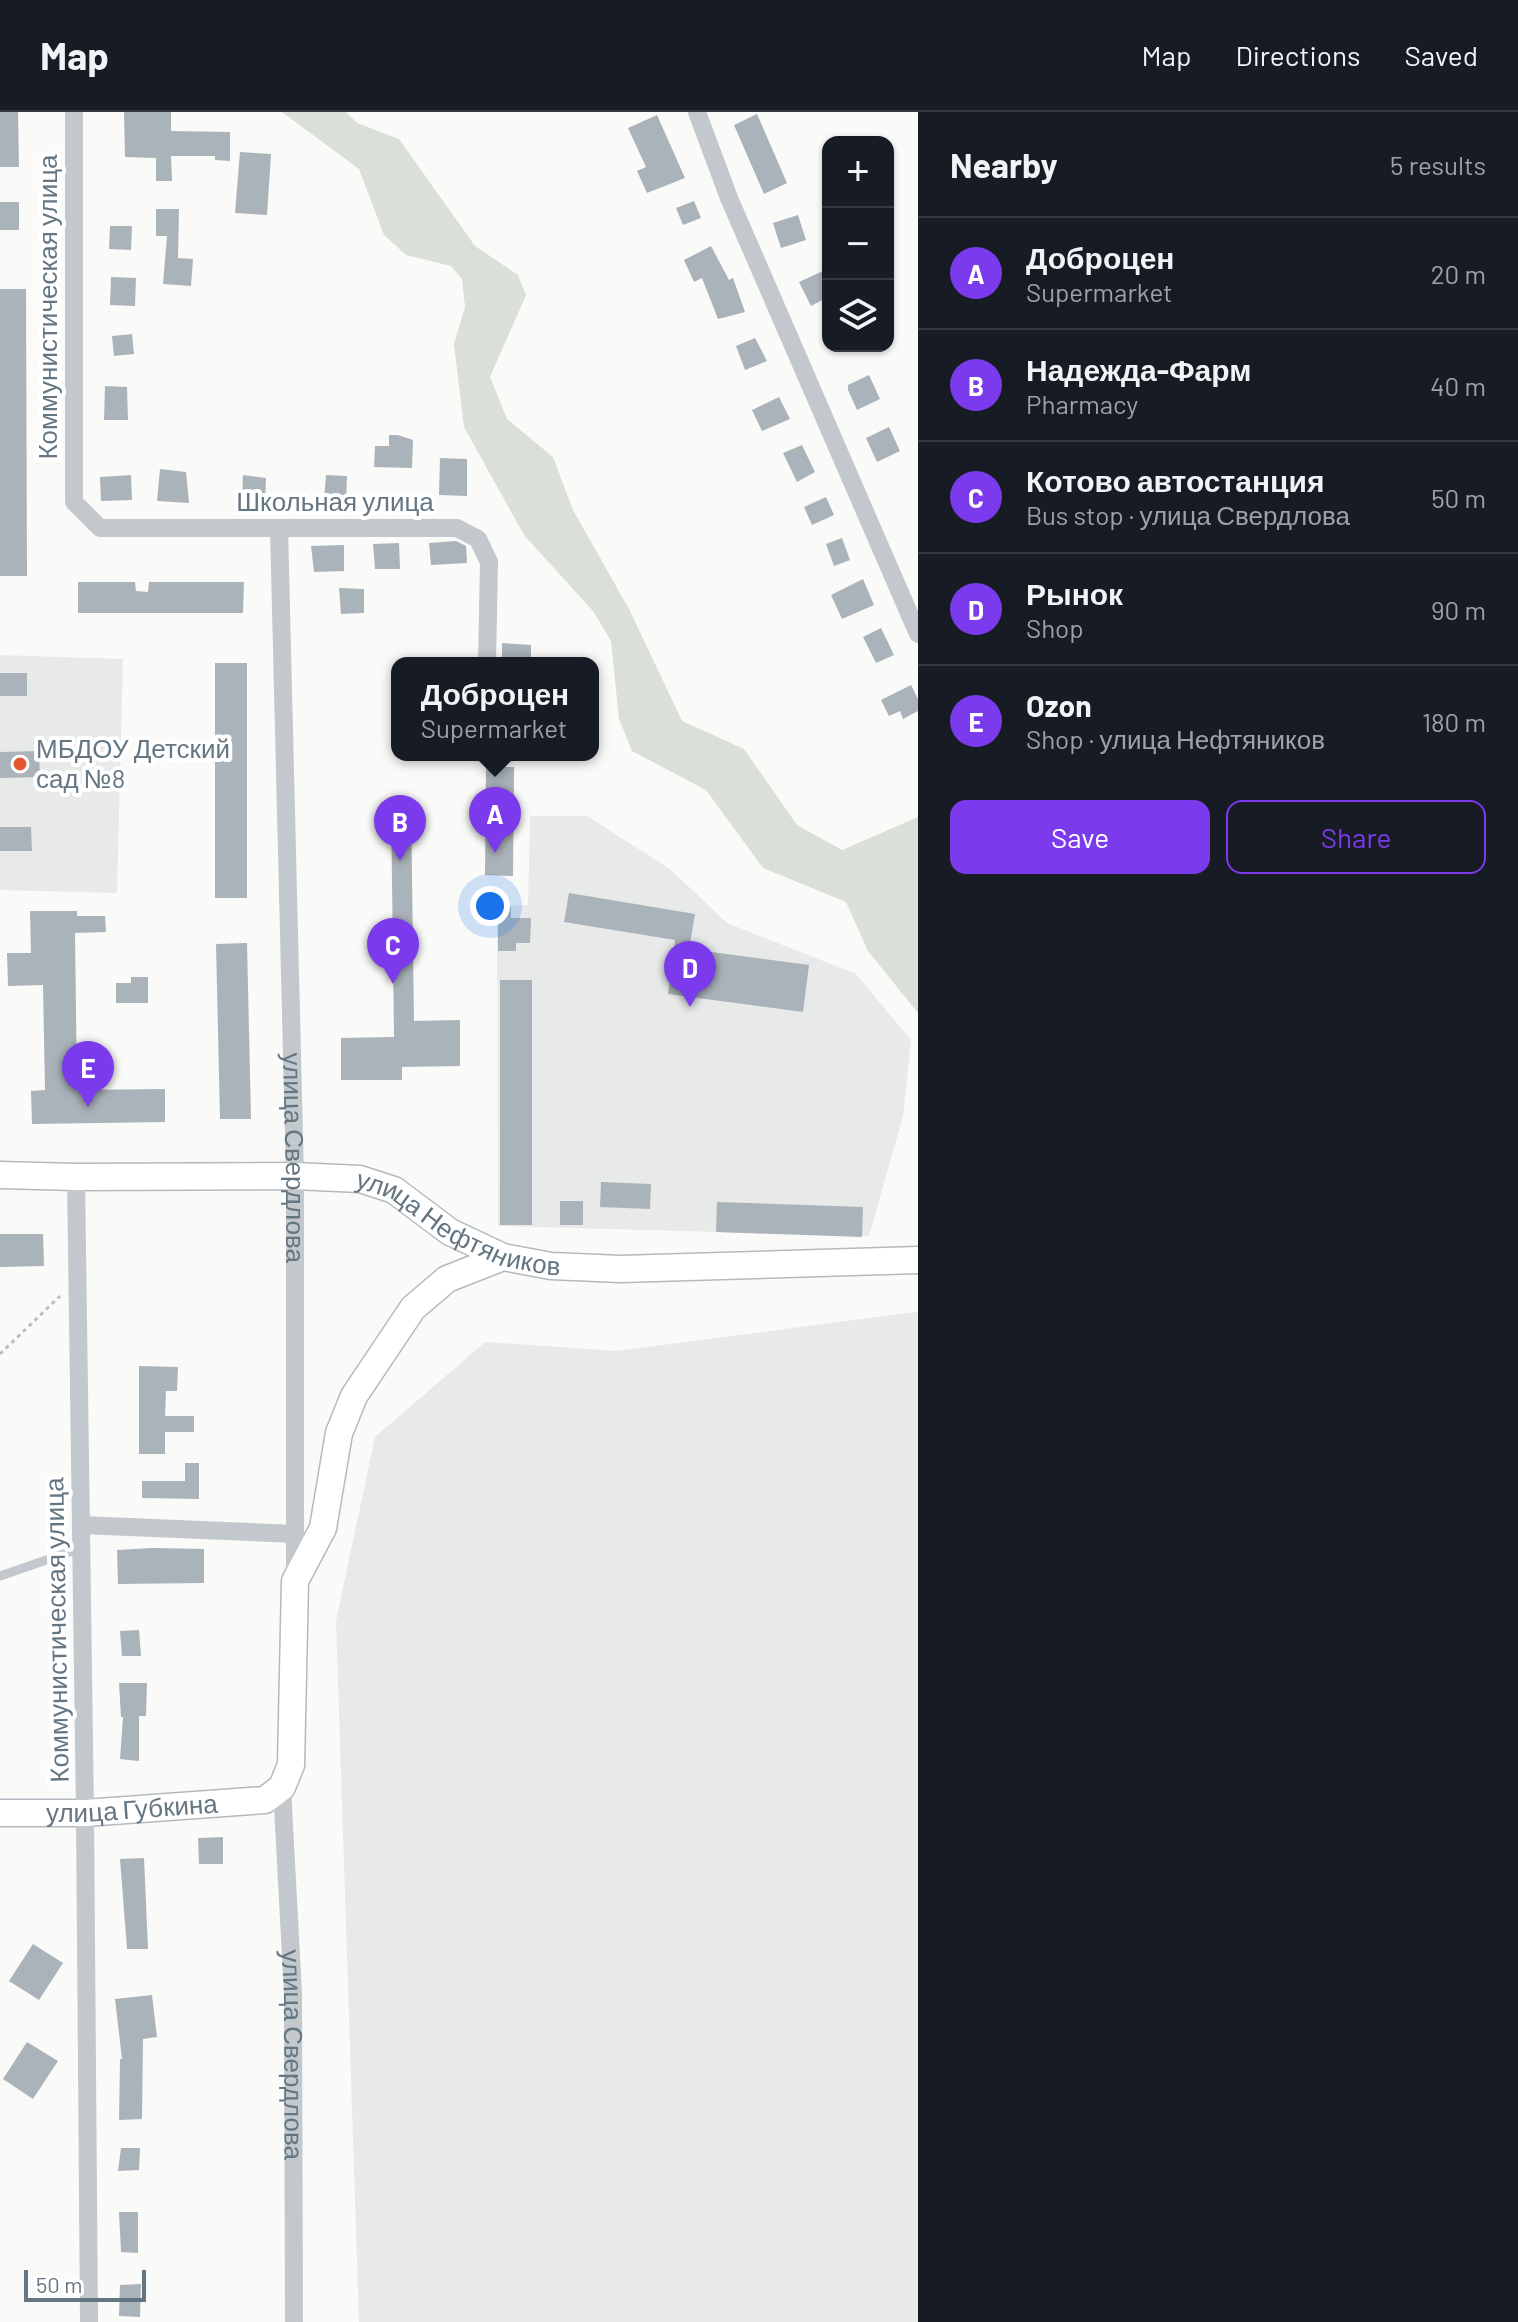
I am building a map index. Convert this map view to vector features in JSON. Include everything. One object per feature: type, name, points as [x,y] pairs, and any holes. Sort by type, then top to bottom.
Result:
[{"type":"street","name":"Коммунистическая улица","points":[[74,112],[74,502]]},
{"type":"street","points":[[697,112],[729,198],[918,634]]},
{"type":"street","name":"Школьная улица","points":[[74,502],[100,528],[457,528],[478,539],[489,562],[487,657]]},
{"type":"street","name":"улица Свердлова","points":[[279,528],[295,1176],[295,1581],[291,1765],[273,1794],[293,1994],[294,2322]]},
{"type":"street","name":"улица Нефтяников","points":[[0,1175],[360,1179],[394,1190],[450,1232],[503,1257],[551,1266],[621,1269],[918,1260]]},
{"type":"street","name":"Коммунистическая улица","points":[[76,1177],[89,2322]]},
{"type":"street","points":[[295,1581],[323,1528],[339,1433],[354,1396],[413,1308],[447,1279],[503,1257]]},
{"type":"street","points":[[81,1525],[295,1534]]},
{"type":"street","name":"улица Губкина","points":[[0,1813],[85,1813],[273,1794]]},
{"type":"lane","points":[[0,1576],[81,1548]]},
{"type":"path","points":[[0,1354],[77,1280]]},
{"type":"shaded area","points":[[282,112],[346,112],[357,123],[399,139],[475,246],[518,275],[526,295],[490,377],[507,419],[553,457],[573,510],[629,609],[682,721],[744,749],[797,825],[842,850],[918,817],[918,1013],[868,951],[846,902],[763,868],[706,790],[632,751],[619,719],[611,641],[593,611],[524,535],[464,427],[454,344],[465,307],[462,279],[451,266],[406,255],[384,235],[359,169]]},
{"type":"shaded area","points":[[0,655],[123,659],[117,893],[0,890]]},
{"type":"shaded area","points":[[530,816],[587,816],[670,869],[727,923],[856,974],[911,1040],[903,1116],[869,1236],[498,1226],[497,906],[528,905]]},
{"type":"shaded area","points":[[918,1313],[918,2322],[359,2322],[336,1621],[375,1437],[485,1342],[617,1351]]},
{"type":"building","points":[[0,112],[18,112],[19,167],[0,167]]},
{"type":"building","points":[[124,112],[171,112],[171,131],[230,132],[230,161],[215,160],[215,156],[171,156],[172,181],[156,181],[156,158],[125,157]]},
{"type":"building","points":[[757,114],[787,183],[764,194],[734,125]]},
{"type":"building","points":[[657,115],[685,178],[647,193],[637,171],[646,167],[628,128]]},
{"type":"building","points":[[240,152],[271,154],[267,215],[235,213]]},
{"type":"building","points":[[694,201],[701,218],[683,225],[676,208]]},
{"type":"building","points":[[0,202],[19,202],[19,230],[0,230]]},
{"type":"building","points":[[156,209],[179,209],[178,258],[193,259],[191,286],[163,284],[167,236],[156,236]]},
{"type":"building","points":[[798,215],[806,240],[781,248],[773,223]]},
{"type":"building","points":[[110,226],[132,226],[131,250],[109,249]]},
{"type":"building","points":[[711,246],[729,280],[733,278],[745,312],[718,319],[702,278],[694,282],[684,260]]},
{"type":"building","points":[[822,271],[822,300],[811,306],[799,282]]},
{"type":"building","points":[[111,277],[136,278],[135,306],[110,305]]},
{"type":"building","points":[[0,289],[26,289],[27,576],[0,576]]},
{"type":"building","points":[[132,334],[134,354],[114,356],[112,336]]},
{"type":"building","points":[[755,338],[767,361],[745,370],[736,346]]},
{"type":"building","points":[[869,375],[880,399],[857,410],[848,385]]},
{"type":"building","points":[[105,386],[127,387],[128,420],[104,420]]},
{"type":"building","points":[[779,397],[790,419],[762,431],[752,410]]},
{"type":"building","points":[[889,427],[900,451],[877,462],[866,438]]},
{"type":"building","points":[[389,435],[413,440],[412,468],[374,467],[375,446],[389,446]]},
{"type":"building","points":[[802,445],[815,472],[797,482],[783,453]]},
{"type":"building","points":[[440,458],[467,459],[467,496],[439,495]]},
{"type":"building","points":[[160,469],[186,472],[189,503],[157,501]]},
{"type":"building","points":[[131,475],[132,500],[101,501],[100,477]]},
{"type":"building","points":[[243,475],[266,478],[265,505],[242,505]]},
{"type":"building","points":[[326,475],[347,476],[346,501],[324,500]]},
{"type":"building","points":[[826,497],[834,515],[812,525],[804,507]]},
{"type":"building","points":[[842,538],[850,560],[834,566],[826,544]]},
{"type":"building","points":[[456,541],[466,546],[467,563],[431,565],[429,543]]},
{"type":"building","points":[[399,543],[400,569],[375,569],[373,544]]},
{"type":"building","points":[[344,545],[344,571],[314,572],[311,546]]},
{"type":"building","points":[[863,579],[874,605],[842,619],[831,595]]},
{"type":"building","points":[[78,582],[135,582],[136,591],[148,592],[149,582],[244,582],[243,613],[78,613]]},
{"type":"building","points":[[339,588],[364,589],[364,613],[341,614]]},
{"type":"building","points":[[881,628],[894,655],[876,663],[863,637]]},
{"type":"building","points":[[502,643],[531,645],[531,657],[502,657]]},
{"type":"building","points":[[215,663],[247,663],[247,898],[215,898]]},
{"type":"building","name":"МБДОУ Детский сад №8","points":[[0,673],[27,673],[27,696],[0,696]]},
{"type":"building","points":[[911,685],[918,699],[918,711],[903,719],[900,711],[889,716],[881,700]]},
{"type":"building","name":"МБДОУ Детский сад №8","points":[[39,751],[40,777],[0,778],[0,752]]},
{"type":"building","points":[[486,767],[514,767],[513,876],[485,875]]},
{"type":"building","points":[[391,803],[411,803],[414,1021],[460,1020],[460,1066],[402,1067],[402,1080],[341,1080],[341,1038],[394,1037]]},
{"type":"building","name":"МБДОУ Детский сад №8","points":[[0,827],[31,827],[32,851],[0,851]]},
{"type":"building","points":[[569,893],[695,914],[689,949],[809,965],[803,1012],[668,994],[675,940],[564,922]]},
{"type":"building","points":[[498,907],[511,907],[511,918],[531,918],[530,943],[516,943],[516,951],[498,951]]},
{"type":"building","points":[[30,911],[77,911],[77,916],[105,916],[106,932],[75,933],[77,1090],[165,1089],[165,1122],[32,1124],[31,1091],[45,1090],[43,985],[8,986],[7,953],[31,953]]},
{"type":"building","points":[[247,943],[251,1119],[220,1119],[216,944]]},
{"type":"building","points":[[131,977],[148,977],[148,1003],[116,1003],[116,983],[131,983]]},
{"type":"building","points":[[500,980],[532,980],[532,1225],[500,1225]]},
{"type":"building","points":[[601,1182],[651,1184],[650,1209],[600,1207]]},
{"type":"building","points":[[560,1201],[583,1201],[583,1225],[560,1225]]},
{"type":"building","points":[[717,1202],[863,1207],[862,1237],[716,1232]]},
{"type":"building","points":[[0,1234],[43,1234],[44,1266],[0,1267]]},
{"type":"building","points":[[139,1366],[178,1367],[177,1391],[166,1391],[165,1416],[194,1416],[194,1432],[165,1432],[165,1454],[139,1454]]},
{"type":"building","points":[[185,1463],[199,1463],[199,1499],[142,1498],[142,1481],[185,1481]]},
{"type":"building","points":[[204,1549],[204,1583],[118,1584],[117,1550]]},
{"type":"building","points":[[139,1630],[141,1656],[122,1656],[120,1631]]},
{"type":"building","points":[[119,1683],[147,1683],[146,1716],[139,1716],[139,1761],[120,1759],[123,1717]]},
{"type":"building","points":[[223,1837],[223,1864],[199,1864],[198,1838]]},
{"type":"building","points":[[144,1858],[148,1949],[127,1949],[120,1859]]},
{"type":"building","points":[[33,1944],[63,1963],[39,2000],[9,1981]]},
{"type":"building","points":[[152,1995],[157,2037],[143,2039],[142,2119],[119,2120],[122,2059],[115,1999]]},
{"type":"building","points":[[27,2042],[58,2061],[33,2099],[3,2079]]},
{"type":"building","points":[[121,2148],[140,2148],[139,2170],[118,2171]]},
{"type":"building","points":[[119,2212],[138,2212],[138,2253],[121,2252]]},
{"type":"building","points":[[141,2284],[140,2317],[119,2316],[120,2285]]},
{"type":"place","name":"МБДОУ Детский сад №8","points":[[20,764]]},
{"type":"place","name":"Доброцен","points":[[495,853]]},
{"type":"place","name":"Надежда-Фарм","points":[[400,861]]},
{"type":"place","name":"Котово автостанция","points":[[393,984]]},
{"type":"place","name":"Рынок","points":[[690,1007]]},
{"type":"place","name":"Ozon","points":[[88,1107]]}]
